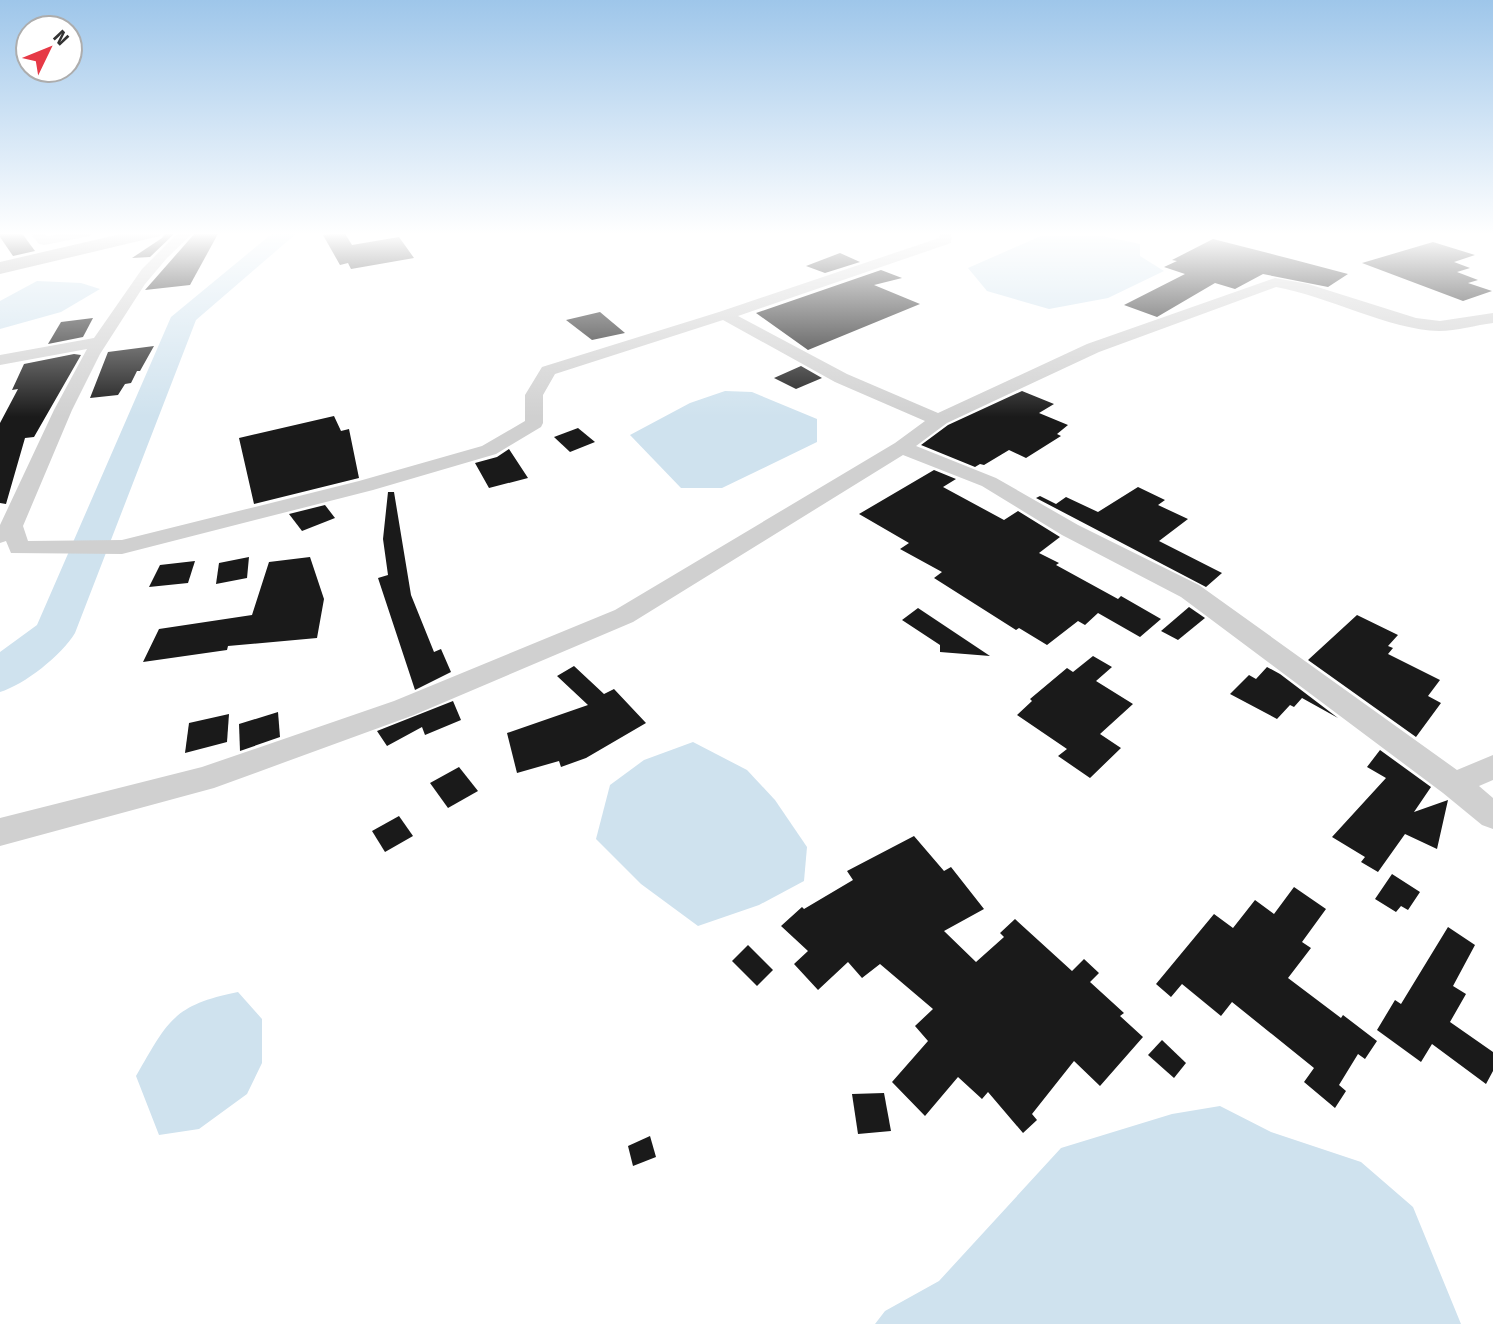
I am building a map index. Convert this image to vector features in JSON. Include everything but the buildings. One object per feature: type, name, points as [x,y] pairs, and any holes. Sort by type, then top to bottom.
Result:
[{"type":"street","points":[[131,294],[96,342],[64,404],[6,531],[19,548],[73,550],[122,547],[366,486],[489,450],[534,423],[534,395],[548,371],[788,294]]},
{"type":"street","points":[[0,832],[203,779],[404,708],[624,616],[902,447],[940,419],[1093,348],[1242,294]]},
{"type":"street","points":[[1324,294],[1414,323],[1440,326],[1493,318]]},
{"type":"street","points":[[725,315],[841,378],[923,415],[940,419]]},
{"type":"street","points":[[0,360],[96,342]]},
{"type":"street","points":[[902,447],[989,482],[1070,530],[1190,591],[1454,784],[1493,816]]},
{"type":"street","points":[[1454,784],[1493,767]]},
{"type":"water","points":[[13,294],[92,294],[61,312],[0,329],[0,301]]},
{"type":"water","points":[[997,294],[1117,294],[1108,298],[1049,309]]},
{"type":"water","points":[[725,391],[752,392],[817,419],[817,442],[722,488],[681,488],[630,435],[690,403]]},
{"type":"water","points":[[693,742],[747,770],[775,800],[807,847],[804,881],[759,905],[698,926],[641,884],[596,839],[610,785],[644,760]]},
{"type":"water","points":[[238,992],[262,1019],[262,1063],[247,1094],[199,1129],[159,1135],[136,1076],[156,1042],[175,1018],[199,1003]]},
{"type":"water","points":[[1220,1106],[1271,1132],[1361,1162],[1413,1207],[1461,1324],[875,1324],[885,1311],[939,1281],[1061,1148],[1172,1114]]},
{"type":"waterway","points":[[0,676],[54,633],[184,317],[212,294]]}]
